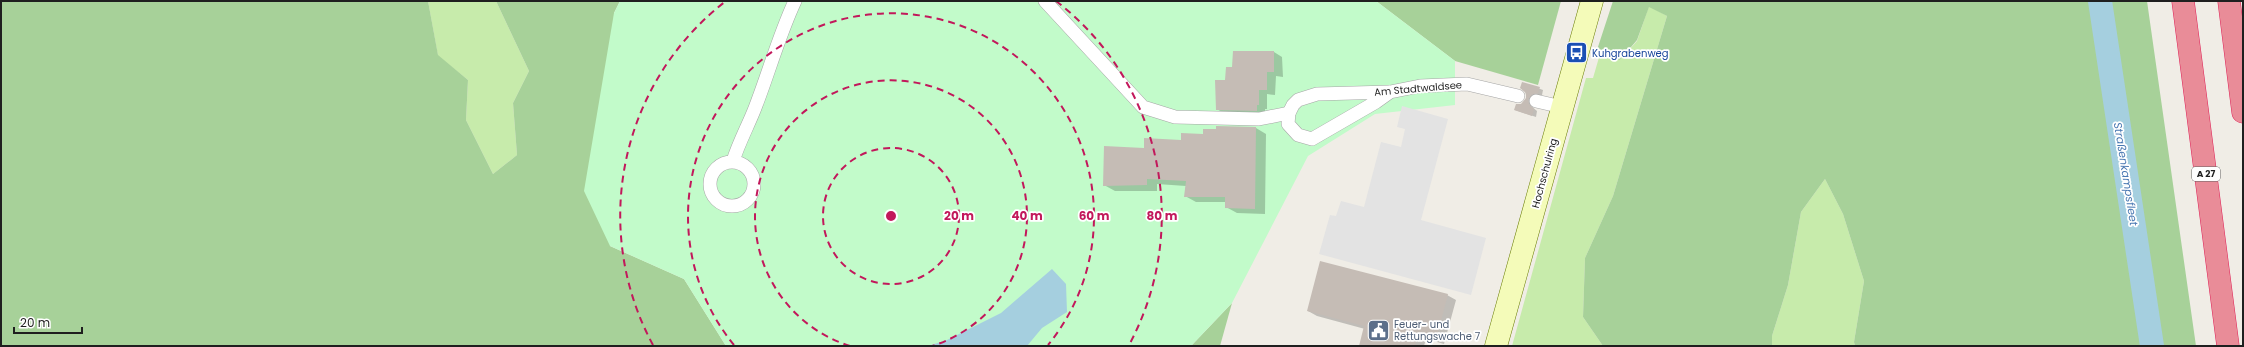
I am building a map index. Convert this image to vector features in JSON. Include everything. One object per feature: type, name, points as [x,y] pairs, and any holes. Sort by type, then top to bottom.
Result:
[{"type":"highway","name":"A 27","points":[[2183,1],[2228,346]]},
{"type":"highway","points":[[2228,1],[2243,112]]},
{"type":"street","name":"Hochschulring","points":[[1496,346],[1592,1]]},
{"type":"lane","points":[[733,161],[738,143],[755,109],[784,24],[795,1]]},
{"type":"lane","points":[[1045,1],[1143,107],[1175,117],[1259,119],[1289,113],[1288,124],[1298,135],[1312,139],[1370,106],[1390,92]]},
{"type":"lane","name":"Am Stadtwaldsee","points":[[1289,113],[1298,100],[1317,94],[1342,92],[1390,92],[1420,86],[1467,84],[1518,96]]},
{"type":"lane","points":[[1536,101],[1562,107]]},
{"type":"green space","points":[[1,1],[428,1],[438,55],[468,80],[466,120],[493,174],[517,155],[513,103],[529,71],[496,1],[620,1],[614,13],[610,246],[684,279],[726,346],[1,346]]},
{"type":"green space","points":[[428,1],[496,1],[529,71],[513,103],[517,155],[493,174],[466,120],[468,80],[438,56]]},
{"type":"green space","points":[[620,1],[1376,1],[1455,61],[1455,105],[1375,114],[1308,156],[1232,303],[1191,346],[726,346],[684,279],[610,246],[584,191],[614,13]]},
{"type":"green space","points":[[1376,1],[1561,1],[1538,85],[1455,61]]},
{"type":"green space","points":[[1613,1],[2147,1],[2196,346],[1855,346],[1854,342],[1864,281],[1843,214],[1825,179],[1801,212],[1788,285],[1772,336],[1772,346],[1603,346],[1583,317],[1585,258],[1613,196],[1667,16],[1649,7],[1637,40],[1620,60],[1596,53]]},
{"type":"green space","points":[[1649,6],[1667,16],[1613,196],[1585,258],[1583,317],[1603,346],[1512,346],[1586,78],[1593,78],[1600,54],[1620,60],[1637,41]]},
{"type":"green space","points":[[1825,179],[1843,214],[1864,281],[1854,342],[1855,346],[1772,346],[1772,336],[1788,285],[1801,212]]},
{"type":"green space","points":[[1232,303],[1220,346],[1191,346]]},
{"type":"shaded area","points":[[1402,106],[1448,119],[1421,220],[1486,238],[1471,295],[1319,254],[1330,215],[1336,216],[1341,201],[1364,207],[1381,142],[1401,147],[1405,129],[1397,127]]},
{"type":"water","points":[[1052,269],[1066,284],[1067,312],[1042,328],[1027,346],[928,346],[947,340],[1001,313]]},
{"type":"building","points":[[1233,51],[1274,51],[1274,72],[1267,72],[1267,90],[1259,90],[1259,105],[1257,105],[1257,111],[1216,110],[1215,80],[1225,80],[1226,67],[1232,67]]},
{"type":"building","points":[[1522,82],[1540,87],[1538,93],[1533,94],[1528,99],[1529,104],[1534,109],[1532,116],[1514,110],[1516,104],[1521,104],[1526,98],[1526,93],[1520,88]]},
{"type":"building","points":[[1216,126],[1256,127],[1255,209],[1225,208],[1225,197],[1184,197],[1186,181],[1147,179],[1147,185],[1103,186],[1104,146],[1144,148],[1144,138],[1181,140],[1181,133],[1203,134],[1203,129],[1216,129]]},
{"type":"building","points":[[1320,261],[1448,294],[1436,340],[1417,335],[1415,346],[1359,346],[1364,326],[1307,311]]},
{"type":"waterway","name":"Straßenkampsfleet","points":[[2100,1],[2152,346]]},
{"type":"place","name":"Kuhgrabenweg","points":[[1577,53]]},
{"type":"place","name":"Feuer- und Rettungswache 7","points":[[1379,330]]}]
